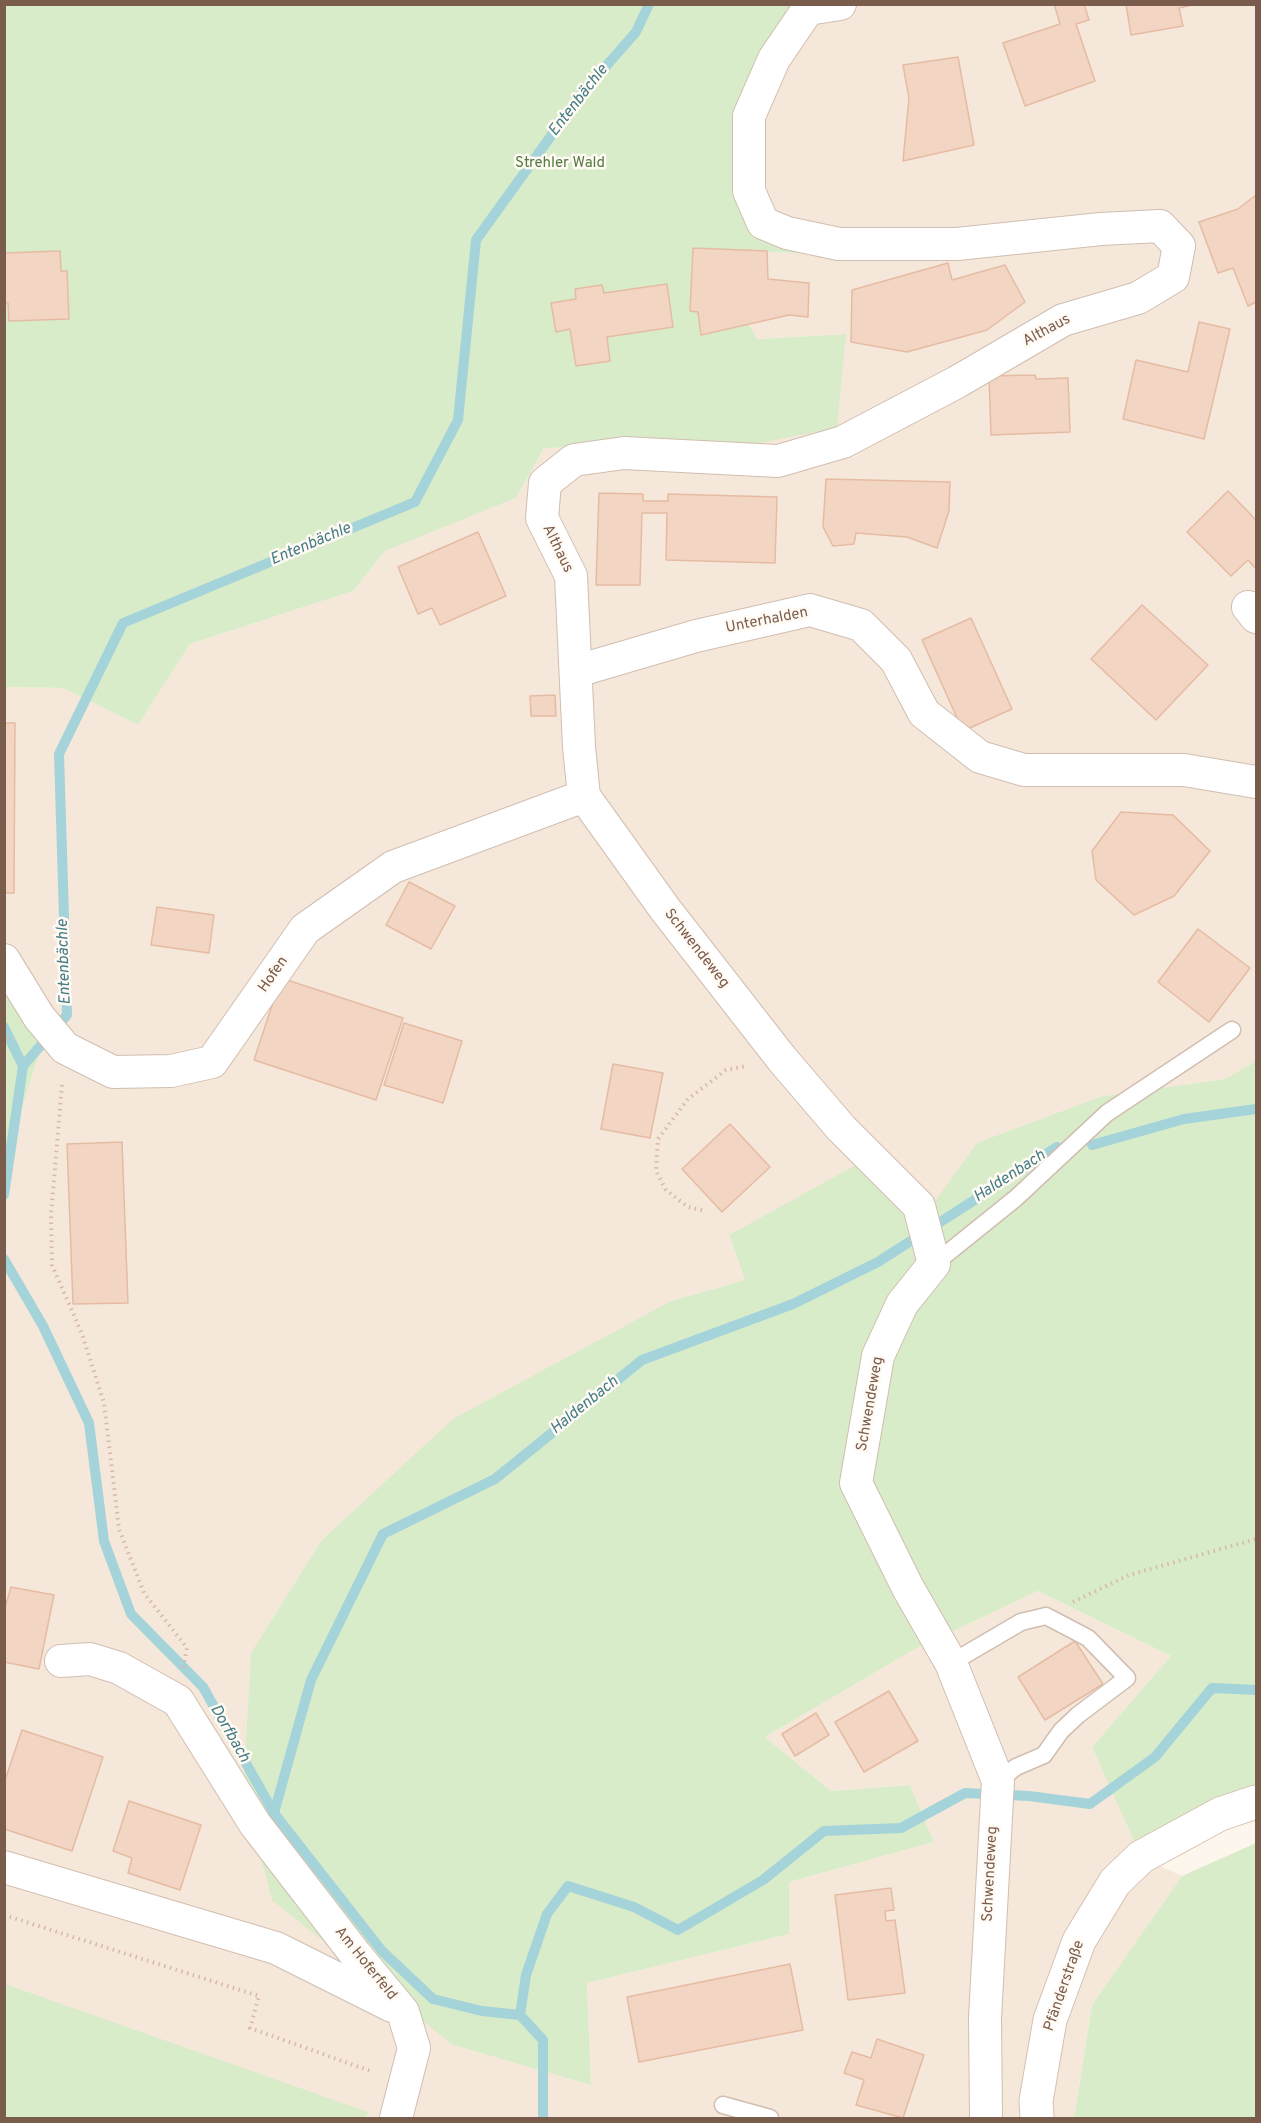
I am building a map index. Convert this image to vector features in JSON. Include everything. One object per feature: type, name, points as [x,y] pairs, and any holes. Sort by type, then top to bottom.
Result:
[{"type":"street","name":"Althaus","points":[[584,796],[579,747],[571,576],[542,518],[544,483],[574,460],[624,453],[778,461],[843,442],[957,382],[1063,320],[1138,298],[1173,277],[1179,246],[1160,226],[1101,229],[957,244],[839,244],[787,233],[763,223],[749,192],[749,116],[774,59],[808,9],[840,4]]},
{"type":"street","name":"Unterhalden","points":[[577,671],[696,636],[810,610],[861,625],[896,660],[924,713],[980,756],[1024,770],[1184,770],[1256,782]]},
{"type":"street","name":"Hofen","points":[[4,960],[39,1017],[65,1048],[113,1072],[171,1071],[212,1062],[305,929],[393,867],[584,796]]},
{"type":"street","name":"Schwendeweg","points":[[584,796],[665,909],[782,1059],[841,1128],[919,1206],[934,1264],[902,1304],[878,1356],[856,1484],[908,1588],[951,1663],[997,1795],[985,2018],[986,2118]]},
{"type":"street","name":"Am Hoferfeld","points":[[61,1660],[90,1659],[119,1668],[178,1701],[255,1824],[356,1955],[404,2012]]},
{"type":"street","name":"Pfänderstraße","points":[[1037,2118],[1036,2102],[1050,2020],[1079,1941],[1115,1882],[1141,1857],[1220,1814],[1257,1802]]},
{"type":"street","name":"Am Hoferfeld","points":[[4,1867],[276,1948],[404,2012]]},
{"type":"street","points":[[396,2118],[414,2048],[404,2012]]},
{"type":"lane","points":[[934,1264],[1016,1198],[1107,1113],[1232,1029]]},
{"type":"lane","points":[[951,1663],[1021,1622],[1046,1616],[1088,1638],[1127,1678],[1078,1715],[1061,1731],[1044,1755],[1016,1767],[997,1795]]},
{"type":"lane","points":[[723,2105],[770,2118]]},
{"type":"path","points":[[65,1048],[51,1215],[52,1265],[82,1334],[104,1403],[119,1528],[144,1593],[187,1648]]},
{"type":"path","points":[[702,1210],[688,1207],[666,1190],[656,1171],[658,1139],[688,1099],[726,1070],[782,1059]]},
{"type":"path","points":[[1046,1616],[1129,1575],[1257,1539]]},
{"type":"path","points":[[4,1915],[259,1996],[250,2028],[405,2084]]},
{"type":"shaded area","points":[[840,4],[1256,5],[1256,1061],[1225,1079],[1103,1096],[916,1228],[729,1236],[745,1280],[671,1301],[321,1541],[251,1654],[243,1790],[453,2045],[591,2085],[587,1983],[789,1934],[789,1882],[934,1842],[910,1785],[831,1791],[765,1737],[915,1649],[1038,1591],[1171,1656],[1092,1747],[1141,1857],[1182,1876],[1092,2005],[1074,2118],[5,2118],[4,1161],[53,1011],[5,980],[5,687],[63,688],[138,725],[190,644],[353,591],[385,551],[516,498],[544,448],[759,443],[846,334],[756,339],[701,335],[698,312],[690,311],[693,248],[809,254],[749,191],[774,59]]},
{"type":"green space","name":"Strehler Wald","points":[[4,5],[840,5],[774,59],[749,191],[811,254],[693,248],[690,311],[698,312],[701,335],[749,325],[757,339],[846,334],[837,428],[759,443],[544,448],[516,498],[385,551],[353,591],[190,644],[138,725],[63,688],[5,687]]},
{"type":"green space","points":[[5,980],[53,1010],[5,1161]]},
{"type":"green space","points":[[1256,1061],[1256,1802],[1141,1857],[1092,1747],[1171,1656],[1038,1591],[915,1649],[765,1737],[831,1791],[910,1785],[934,1842],[789,1882],[789,1934],[587,1983],[591,2085],[453,2045],[272,1900],[243,1790],[251,1653],[321,1541],[453,1419],[671,1301],[745,1280],[729,1235],[856,1165],[916,1228],[977,1143],[1103,1096],[1225,1079]]},
{"type":"green space","points":[[1256,1843],[1256,2118],[1074,2118],[1092,2005],[1182,1876]]},
{"type":"green space","points":[[5,1984],[368,2112],[366,2118],[5,2118]]},
{"type":"building","points":[[1054,4],[1084,4],[1089,20],[1076,24],[1095,81],[1025,106],[1003,43],[1060,24]]},
{"type":"building","points":[[1126,4],[1197,4],[1179,8],[1183,26],[1131,35]]},
{"type":"building","points":[[958,57],[974,145],[903,161],[909,98],[903,65]]},
{"type":"building","points":[[1256,195],[1256,302],[1248,306],[1233,268],[1218,273],[1199,222],[1238,209]]},
{"type":"building","points":[[693,248],[767,251],[768,279],[809,283],[808,317],[789,315],[701,335],[698,312],[690,311]]},
{"type":"building","points":[[60,251],[61,271],[67,271],[69,319],[9,321],[8,303],[4,303],[4,253]]},
{"type":"building","points":[[948,263],[952,280],[1005,265],[1025,302],[987,330],[907,352],[851,342],[852,290]]},
{"type":"building","points":[[667,284],[673,327],[607,337],[610,361],[576,366],[570,329],[556,332],[551,303],[576,299],[575,289],[602,285],[604,293]]},
{"type":"building","points":[[1199,322],[1230,329],[1204,439],[1123,419],[1136,360],[1188,372]]},
{"type":"building","points":[[1035,375],[1036,379],[1068,378],[1070,432],[991,435],[989,376]]},
{"type":"building","points":[[826,479],[950,482],[949,511],[937,548],[907,537],[856,533],[854,544],[833,546],[823,527]]},
{"type":"building","points":[[1228,491],[1256,520],[1256,569],[1248,560],[1231,576],[1187,532]]},
{"type":"building","points":[[599,493],[643,494],[643,501],[668,501],[668,494],[777,497],[775,563],[666,560],[667,513],[642,513],[640,585],[596,585]]},
{"type":"building","points":[[478,532],[506,596],[440,625],[432,608],[418,614],[398,567]]},
{"type":"building","points":[[1142,605],[1208,665],[1156,720],[1091,659]]},
{"type":"building","points":[[971,618],[1012,709],[963,731],[922,640]]},
{"type":"building","points":[[555,695],[556,716],[531,716],[530,696]]},
{"type":"building","points":[[4,723],[15,723],[14,893],[4,893]]},
{"type":"building","points":[[1121,812],[1173,815],[1210,851],[1174,896],[1134,915],[1096,880],[1092,851]]},
{"type":"building","points":[[409,882],[455,906],[431,949],[386,925]]},
{"type":"building","points":[[157,907],[214,915],[209,953],[151,945]]},
{"type":"building","points":[[1198,929],[1250,968],[1209,1022],[1158,982]]},
{"type":"building","points":[[281,978],[403,1018],[376,1100],[254,1060]]},
{"type":"building","points":[[404,1023],[462,1041],[443,1103],[384,1085]]},
{"type":"building","points":[[613,1064],[663,1073],[650,1138],[601,1129]]},
{"type":"building","points":[[730,1124],[770,1167],[722,1212],[682,1169]]},
{"type":"building","points":[[122,1142],[128,1303],[73,1304],[67,1144]]},
{"type":"building","points":[[11,1587],[54,1595],[39,1669],[4,1662],[4,1611]]},
{"type":"building","points":[[1075,1641],[1103,1684],[1045,1720],[1018,1677]]},
{"type":"building","points":[[889,1691],[918,1741],[864,1772],[835,1722]]},
{"type":"building","points":[[816,1713],[829,1735],[795,1756],[782,1734]]},
{"type":"building","points":[[22,1730],[103,1757],[72,1851],[4,1829],[4,1783]]},
{"type":"building","points":[[129,1801],[201,1825],[180,1890],[128,1873],[132,1858],[113,1851]]},
{"type":"building","points":[[891,1888],[894,1910],[885,1911],[886,1921],[895,1920],[905,1993],[848,2000],[835,1895]]},
{"type":"building","points":[[790,1964],[803,2030],[639,2062],[627,1997]]},
{"type":"building","points":[[877,2039],[924,2055],[903,2118],[856,2105],[864,2080],[844,2073],[852,2052],[871,2058]]},
{"type":"waterway","name":"Entenbächle","points":[[23,1066],[67,1015],[59,754],[123,623],[415,502],[458,420],[476,240],[579,97],[636,32],[649,4]]},
{"type":"waterway","name":"Dorfbach","points":[[4,1027],[23,1066],[4,1195]]},
{"type":"waterway","name":"Haldenbach","points":[[1092,1145],[1184,1119],[1256,1109]]},
{"type":"waterway","name":"Haldenbach","points":[[274,1813],[311,1680],[383,1534],[495,1479],[642,1360],[793,1304],[878,1262],[1057,1147]]},
{"type":"waterway","name":"Dorfbach","points":[[4,1259],[43,1326],[89,1423],[104,1541],[131,1614],[203,1687],[274,1813],[382,1951],[433,1999],[482,2011],[520,2015],[543,2040],[543,2118]]},
{"type":"waterway","points":[[520,2015],[526,1975],[547,1914],[568,1886],[634,1907],[678,1930],[763,1880],[824,1831],[901,1828],[965,1793],[1029,1796],[1090,1804],[1155,1757],[1212,1688],[1256,1690]]}]
